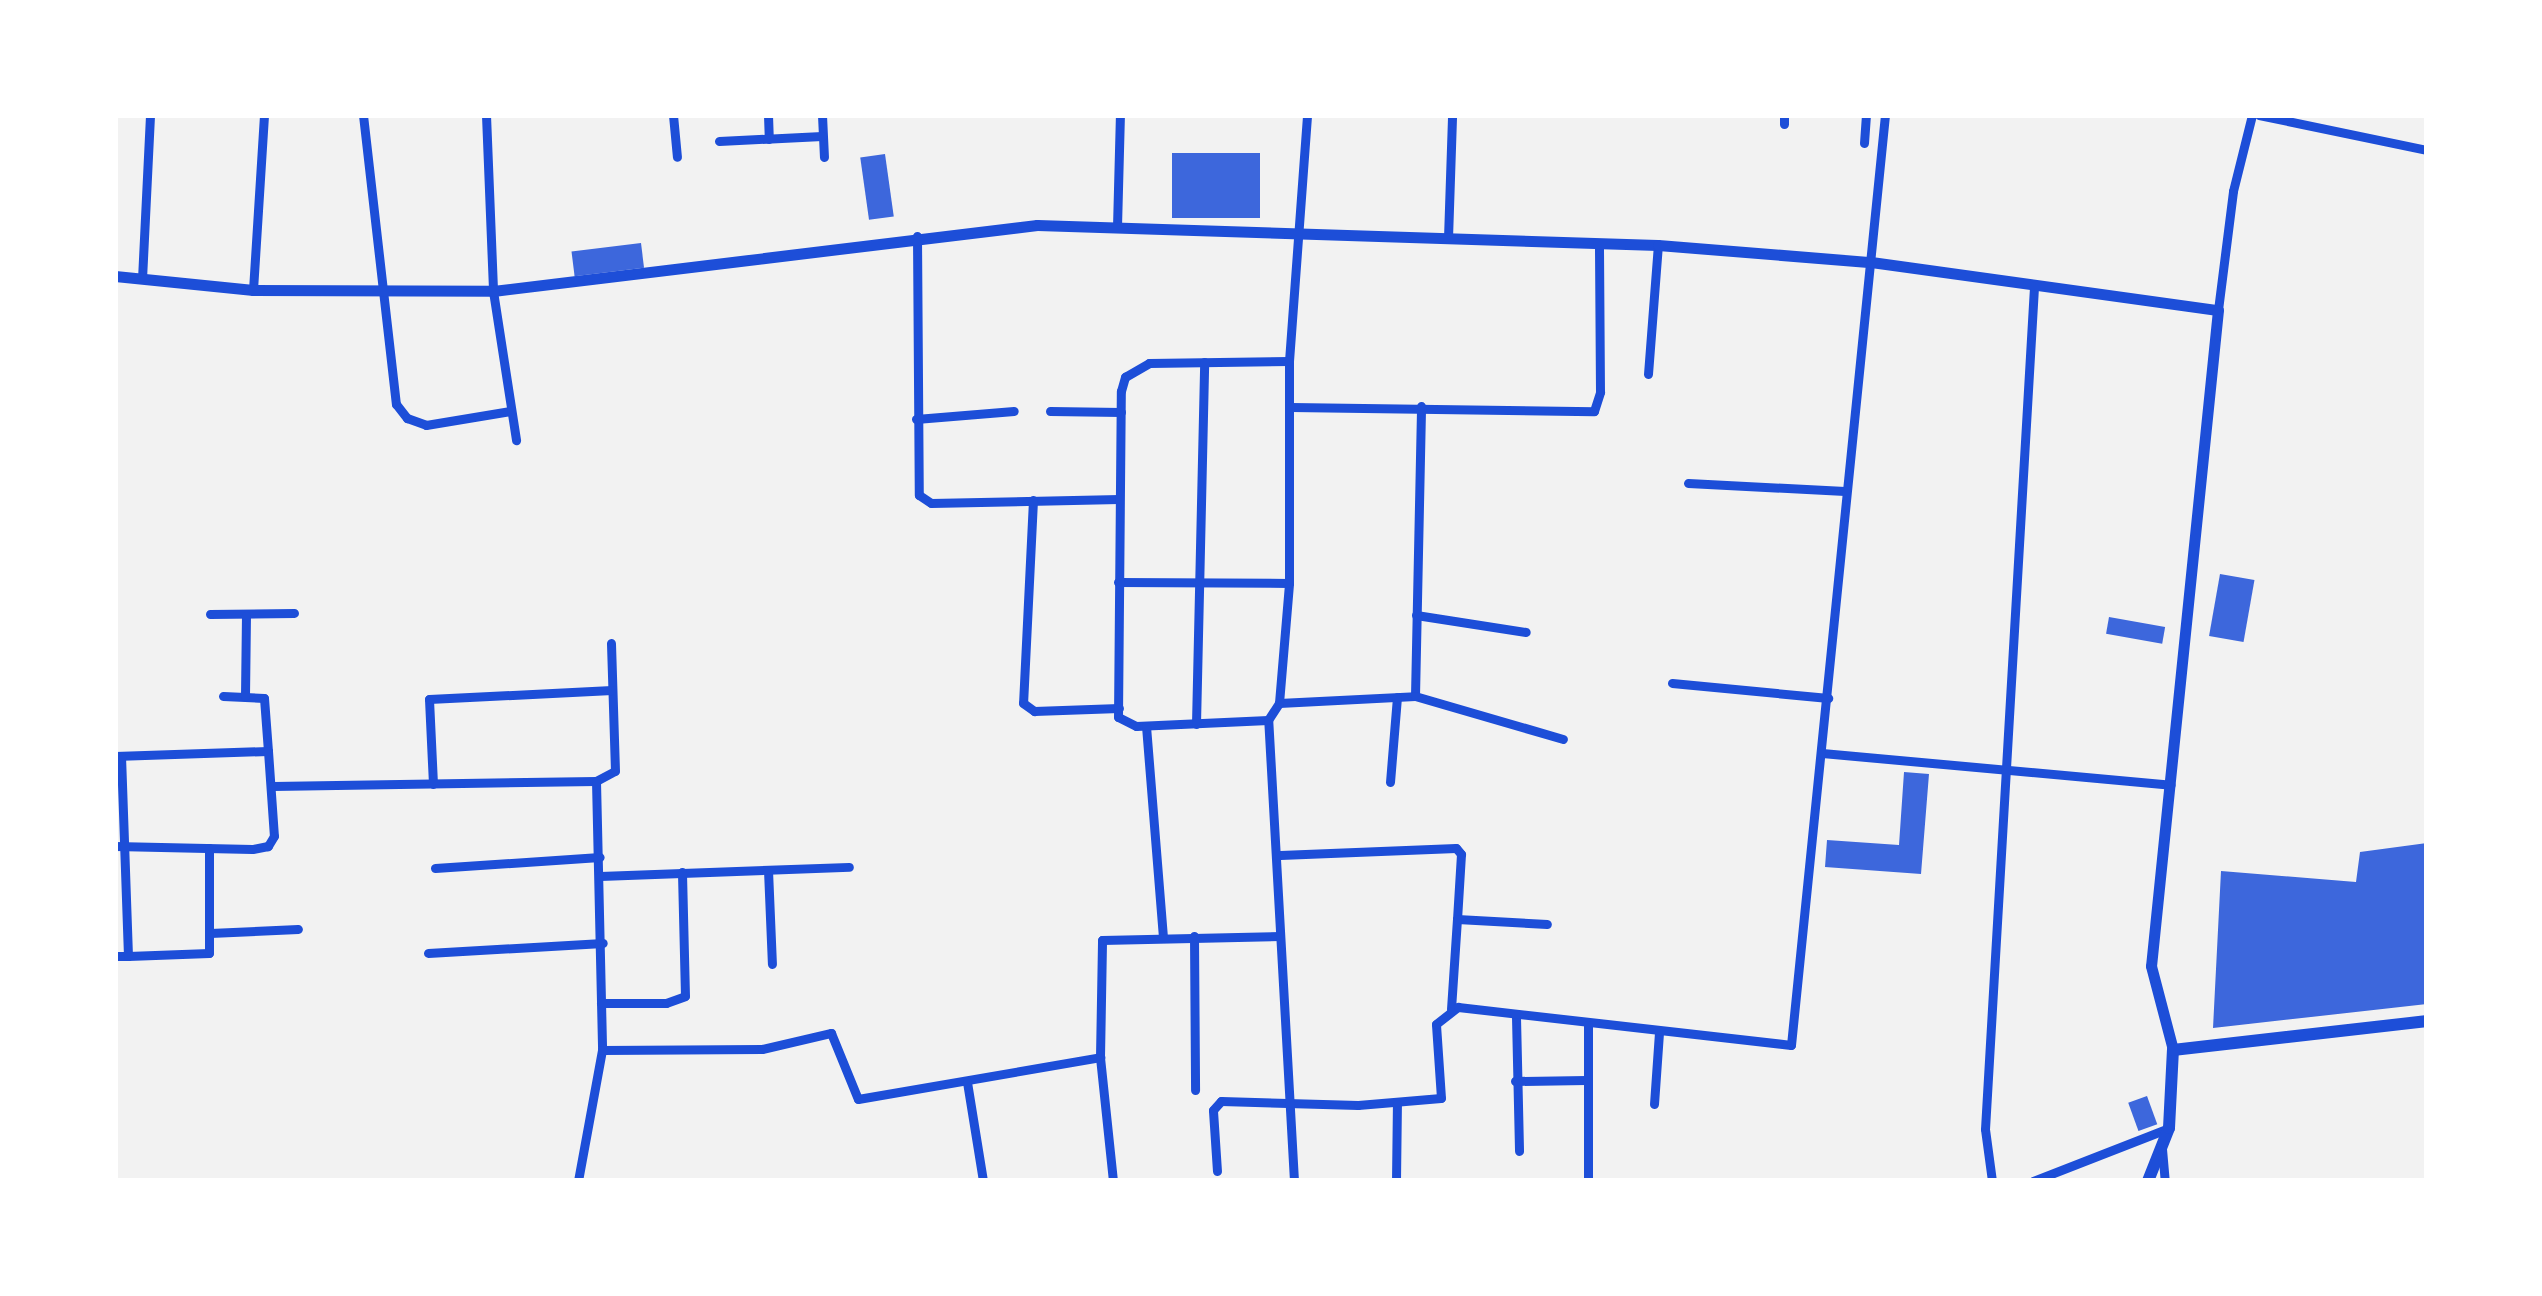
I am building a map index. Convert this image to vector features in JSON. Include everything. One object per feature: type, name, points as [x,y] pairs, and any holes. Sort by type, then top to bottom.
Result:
[{"type":"main road","points":[[2148,1181],[2169,1128],[2172,1050],[2427,1022]]},
{"type":"street","points":[[142,279],[150,115]]},
{"type":"street","points":[[253,290],[264,115]]},
{"type":"street","points":[[363,115],[379,294],[396,404],[407,418],[426,425],[511,411]]},
{"type":"street","points":[[486,115],[493,292],[516,440]]},
{"type":"street","points":[[674,115],[676,157]]},
{"type":"street","points":[[768,115],[769,139]]},
{"type":"street","points":[[822,115],[824,157]]},
{"type":"street","points":[[1117,227],[1120,115]]},
{"type":"street","points":[[1294,1181],[1280,936],[1280,855],[1268,720],[1279,703],[1289,583],[1289,361],[1307,115]]},
{"type":"street","points":[[1448,238],[1452,115]]},
{"type":"street","points":[[1864,143],[1866,115]]},
{"type":"street","points":[[1451,1009],[1784,1048],[1794,1038],[1884,115]]},
{"type":"street","points":[[2172,1050],[2151,966],[2218,310],[2234,192],[2255,115],[2427,150]]},
{"type":"street","points":[[719,141],[822,136]]},
{"type":"street","points":[[115,276],[253,290],[493,292],[917,236],[1037,225],[1658,245],[1871,262],[2218,310]]},
{"type":"street","points":[[917,236],[916,488],[924,500],[1119,499]]},
{"type":"street","points":[[1291,407],[1594,411],[1600,392],[1599,243]]},
{"type":"street","points":[[1648,374],[1658,245]]},
{"type":"street","points":[[1992,1181],[1985,1129],[2002,768],[2034,286]]},
{"type":"street","points":[[1268,720],[1124,725],[1118,708],[1121,412],[1125,378],[1141,365],[1289,361]]},
{"type":"street","points":[[1196,724],[1204,362]]},
{"type":"street","points":[[1415,696],[1422,406]]},
{"type":"street","points":[[1050,411],[1121,412]]},
{"type":"street","points":[[916,419],[1014,412]]},
{"type":"street","points":[[1688,483],[1845,491]]},
{"type":"street","points":[[1033,500],[1023,703],[1034,711],[1118,708]]},
{"type":"street","points":[[1118,582],[1289,583]]},
{"type":"street","points":[[210,614],[294,613]]},
{"type":"street","points":[[1416,615],[1526,632]]},
{"type":"street","points":[[245,696],[246,616]]},
{"type":"street","points":[[273,786],[596,781],[615,771],[610,643]]},
{"type":"street","points":[[1672,683],[1828,698]]},
{"type":"street","points":[[433,784],[430,699],[612,690]]},
{"type":"street","points":[[115,846],[268,846],[273,786],[266,701],[223,696]]},
{"type":"street","points":[[1279,703],[1415,696],[1562,740]]},
{"type":"street","points":[[1390,782],[1397,697]]},
{"type":"street","points":[[1146,726],[1164,936]]},
{"type":"street","points":[[128,956],[127,846],[118,756],[268,751]]},
{"type":"street","points":[[1822,752],[2171,785]]},
{"type":"street","points":[[578,1181],[602,1050],[603,943],[596,781]]},
{"type":"street","points":[[115,956],[203,956],[210,933],[209,848]]},
{"type":"street","points":[[1217,1170],[1217,1104],[1397,1104],[1442,1098],[1436,1024],[1451,1009],[1460,850],[1280,855]]},
{"type":"street","points":[[435,868],[600,856]]},
{"type":"street","points":[[600,876],[849,866]]},
{"type":"street","points":[[768,870],[772,964]]},
{"type":"street","points":[[601,1003],[666,1003],[685,996],[682,872]]},
{"type":"street","points":[[1456,918],[1547,924]]},
{"type":"street","points":[[210,933],[298,929]]},
{"type":"street","points":[[1194,936],[1196,1090]]},
{"type":"street","points":[[1113,1181],[1100,1057],[1102,940],[1280,936]]},
{"type":"street","points":[[428,953],[603,943]]},
{"type":"street","points":[[1516,1018],[1514,1082],[1519,1151]]},
{"type":"street","points":[[1588,1025],[1588,1181]]},
{"type":"street","points":[[1654,1104],[1659,1032]]},
{"type":"street","points":[[602,1050],[762,1049],[831,1033],[858,1099],[1100,1057]]},
{"type":"street","points":[[1514,1082],[1586,1080]]},
{"type":"street","points":[[967,1082],[983,1181]]},
{"type":"street","points":[[1396,1181],[1397,1104]]},
{"type":"street","points":[[2033,1181],[2169,1128]]},
{"type":"street","points":[[2162,1150],[2166,1181]]},
{"type":"building","points":[[1172,153],[1260,153],[1260,218],[1172,218]]},
{"type":"building","points":[[885,154],[894,216],[869,220],[860,157]]},
{"type":"building","points":[[641,243],[644,268],[575,276],[572,252]]},
{"type":"building","points":[[2220,574],[2254,580],[2244,642],[2209,636]]},
{"type":"building","points":[[2109,617],[2165,627],[2162,644],[2106,634]]},
{"type":"building","points":[[1904,772],[1929,774],[1921,874],[1825,867],[1827,840],[1899,845]]},
{"type":"building","points":[[2427,843],[2427,1004],[2213,1028],[2221,871],[2356,882],[2360,852]]},
{"type":"building","points":[[2147,1096],[2157,1124],[2138,1131],[2128,1103]]}]
